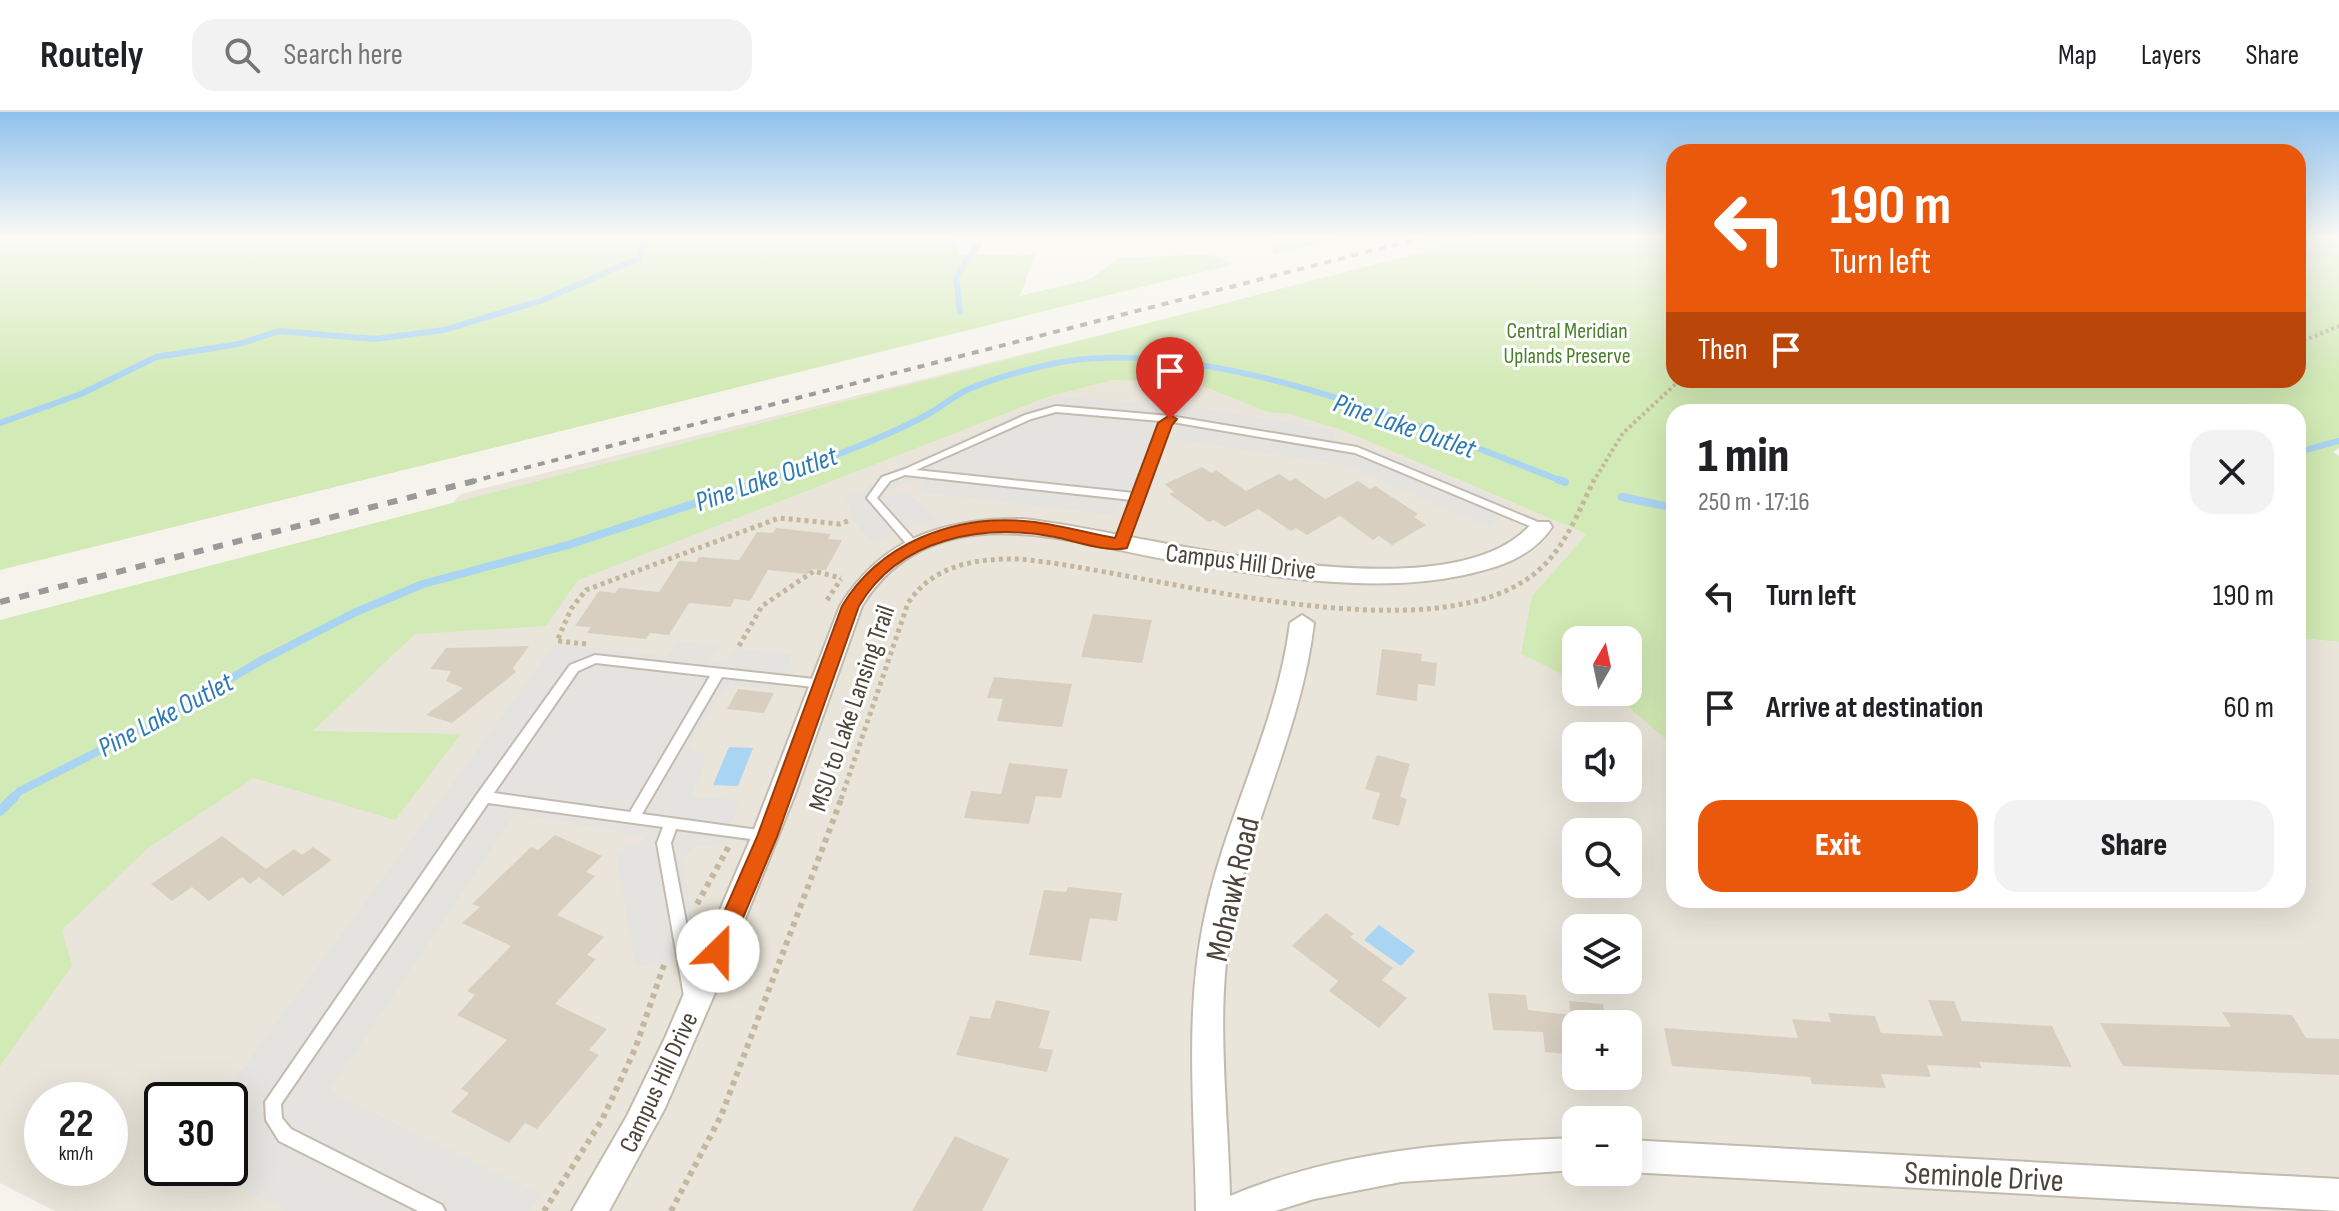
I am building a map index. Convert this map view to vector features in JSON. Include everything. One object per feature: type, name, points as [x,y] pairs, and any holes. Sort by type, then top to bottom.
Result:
[{"type":"street","name":"Campus Hill Drive","points":[[589,1211],[651,1104],[767,837],[856,595],[881,568],[914,546],[964,528],[1023,526],[1121,545],[1314,570],[1409,576],[1457,569],[1502,557],[1525,545],[1538,531]]},
{"type":"street","name":"Mohawk Road","points":[[1213,1211],[1209,1014],[1218,921],[1239,841],[1286,721],[1296,678],[1302,623]]},
{"type":"street","points":[[1235,1211],[1300,1185],[1364,1173],[1489,1158],[1562,1155]]},
{"type":"street","name":"Seminole Drive","points":[[1642,1157],[2339,1196]]},
{"type":"lane","points":[[914,546],[872,498],[886,479],[1028,417],[1056,409],[1170,419],[1357,450],[1538,531]]},
{"type":"lane","points":[[1121,545],[1165,423],[1170,419]]},
{"type":"lane","points":[[904,472],[1138,497]]},
{"type":"lane","points":[[436,1211],[285,1135],[274,1120],[273,1102],[574,668],[583,661],[595,659],[823,684]]},
{"type":"lane","points":[[633,818],[718,673]]},
{"type":"lane","points":[[483,797],[767,837]]},
{"type":"lane","points":[[671,823],[664,843],[693,1008]]},
{"type":"path","points":[[2306,340],[2339,326]]},
{"type":"path","name":"MSU to Lake Lansing Trail","points":[[671,1211],[705,1152],[721,1116],[817,869],[908,603],[924,584],[954,567],[986,559],[1052,563],[1192,589],[1387,608],[1454,605],[1494,595],[1531,577],[1550,563],[1568,539],[1609,452],[1672,388]]},
{"type":"path","points":[[600,646],[557,641],[571,609],[586,590],[779,518],[840,524],[850,520]]},
{"type":"path","points":[[1538,531],[1568,539]]},
{"type":"path","points":[[826,607],[829,592],[841,578],[854,570]]},
{"type":"path","points":[[739,646],[762,606],[814,571],[841,578]]},
{"type":"path","points":[[544,1211],[602,1120],[635,1049],[665,961],[736,832]]},
{"type":"shaded area","points":[[1109,333],[1592,532],[1578,626],[1562,626],[1562,706],[1642,706],[1642,681],[1666,661],[1666,908],[2306,908],[2306,639],[2339,642],[2339,1211],[55,1211],[0,1183],[0,981],[461,494]]},
{"type":"shaded area","points":[[1053,397],[1181,405],[1335,430],[1332,440],[1396,456],[1513,505],[1490,528],[1344,465],[1173,439],[1178,429],[1175,427],[1171,429],[1145,507],[1122,502],[1117,504],[1113,515],[919,492],[924,482],[910,480],[887,491],[884,496],[893,497],[907,491],[936,518],[873,544],[854,521],[844,495],[863,491],[891,472]]},
{"type":"shaded area","points":[[678,641],[718,646],[709,661],[726,663],[736,648],[793,654],[778,691],[733,685],[723,690],[688,745],[691,751],[709,753],[691,797],[740,800],[723,847],[694,846],[682,860],[695,934],[670,961],[636,967],[616,852],[642,841],[643,836],[515,814],[331,1088],[336,1095],[542,1194],[529,1211],[285,1211],[236,1186],[248,1186],[248,1082],[233,1082],[555,644],[668,656]]},
{"type":"green space","points":[[0,287],[1023,287],[1020,296],[1056,287],[1141,287],[0,570]]},
{"type":"green space","name":"Central Meridian Uplands Preserve","points":[[1287,287],[1666,287],[1666,388],[2306,388],[2306,287],[2339,287],[2339,448],[2333,452],[2339,456],[2339,642],[2306,639],[2306,404],[1666,404],[1666,739],[1627,706],[1642,706],[1642,626],[1562,626],[1562,674],[1521,654],[1532,596],[1587,534],[1342,430],[1290,414],[1268,412],[1193,382],[1113,380],[1050,396],[578,580],[546,626],[415,634],[313,731],[461,734],[395,820],[254,778],[147,849],[62,930],[72,966],[0,1066],[0,620]]},
{"type":"water","points":[[729,747],[753,748],[738,786],[713,785]]},
{"type":"water","points":[[1379,925],[1415,951],[1401,966],[1364,940]]},
{"type":"building","points":[[1202,467],[1212,473],[1216,470],[1246,491],[1279,474],[1290,481],[1295,478],[1325,499],[1358,481],[1370,489],[1375,486],[1418,514],[1414,517],[1426,525],[1392,545],[1379,536],[1373,540],[1340,516],[1307,535],[1296,528],[1291,531],[1258,509],[1225,527],[1214,520],[1209,522],[1169,494],[1174,492],[1165,484]]},
{"type":"building","points":[[776,528],[831,534],[828,539],[842,540],[826,570],[811,569],[808,574],[768,570],[750,601],[735,599],[730,607],[689,603],[669,635],[650,633],[646,639],[587,633],[591,627],[575,626],[599,591],[615,593],[619,588],[659,592],[679,561],[696,562],[699,557],[739,560],[757,532],[773,533]]},
{"type":"building","points":[[1093,614],[1152,620],[1142,663],[1081,657]]},
{"type":"building","points":[[529,646],[513,668],[516,672],[452,723],[426,715],[463,688],[446,681],[451,671],[430,669],[446,648]]},
{"type":"building","points":[[1382,649],[1422,654],[1421,661],[1437,663],[1435,686],[1418,684],[1417,701],[1376,695]]},
{"type":"building","points":[[994,677],[1072,684],[1062,727],[997,721],[1003,699],[987,698]]},
{"type":"building","points":[[738,689],[774,693],[764,713],[727,709]]},
{"type":"building","points":[[1377,755],[1410,764],[1400,797],[1407,799],[1399,826],[1372,819],[1380,793],[1365,789]]},
{"type":"building","points":[[1009,763],[1068,769],[1061,798],[1036,796],[1029,824],[964,818],[971,791],[1001,794]]},
{"type":"building","points":[[555,835],[602,856],[586,872],[595,876],[557,915],[604,937],[587,955],[596,959],[555,1004],[607,1029],[589,1050],[599,1055],[537,1129],[525,1123],[509,1143],[451,1112],[469,1093],[461,1089],[507,1040],[457,1015],[475,995],[467,991],[511,946],[462,923],[480,907],[472,904],[531,847],[538,850]]},
{"type":"building","points":[[222,836],[266,869],[294,849],[302,855],[313,847],[332,860],[283,896],[259,877],[250,884],[242,877],[209,901],[192,887],[172,901],[151,884]]},
{"type":"building","points":[[1068,887],[1122,893],[1117,921],[1090,918],[1081,961],[1029,955],[1044,890],[1066,892]]},
{"type":"building","points":[[1326,913],[1354,934],[1350,937],[1393,968],[1382,980],[1407,998],[1379,1028],[1329,991],[1338,981],[1292,946]]},
{"type":"building","points":[[1488,993],[1526,995],[1528,1010],[1562,1014],[1562,1054],[1545,1052],[1543,1032],[1493,1030]]},
{"type":"building","points":[[996,1000],[1050,1011],[1039,1048],[1053,1050],[1047,1072],[956,1055],[970,1016],[990,1019]]},
{"type":"building","points":[[1928,1000],[1954,1001],[1962,1021],[2052,1026],[2072,1067],[1979,1062],[1982,1068],[1927,1065],[1931,1077],[1881,1074],[1886,1088],[1812,1084],[1810,1077],[1672,1066],[1664,1028],[1798,1038],[1792,1019],[1831,1022],[1828,1013],[1875,1016],[1881,1033],[1943,1036]]},
{"type":"building","points":[[1569,1001],[1603,1004],[1604,1010],[1570,1010]]},
{"type":"building","points":[[2222,1012],[2292,1015],[2306,1038],[2339,1039],[2339,1075],[2123,1066],[2100,1023],[2231,1027]]},
{"type":"building","points":[[955,1136],[1009,1159],[982,1211],[912,1211]]},
{"type":"waterway","points":[[0,423],[81,394],[156,357],[239,344],[279,331],[375,339],[444,330],[543,300],[572,287]]},
{"type":"waterway","points":[[957,287],[960,312]]},
{"type":"waterway","name":"Pine Lake Outlet","points":[[761,482],[883,436],[989,381],[1051,364],[1110,358],[1175,361],[1311,390],[1380,412],[1564,482]]},
{"type":"waterway","name":"Pine Lake Outlet","points":[[2306,450],[2339,441]]},
{"type":"waterway","name":"Pine Lake Outlet","points":[[761,482],[766,480]]},
{"type":"waterway","name":"Pine Lake Outlet","points":[[1559,480],[1565,482]]},
{"type":"waterway","name":"Pine Lake Outlet","points":[[0,811],[20,791],[160,720],[262,660],[356,612],[423,584],[568,545],[761,482]]},
{"type":"waterway","name":"Pine Lake Outlet","points":[[1622,497],[1666,506]]},
{"type":"railway","points":[[470,482],[1229,287]]},
{"type":"railway","points":[[0,602],[478,480]]},
{"type":"route","points":[[718,951],[767,837],[851,606],[863,585],[895,557],[914,546],[964,528],[1023,526],[1121,545],[1165,423],[1170,419]]}]
